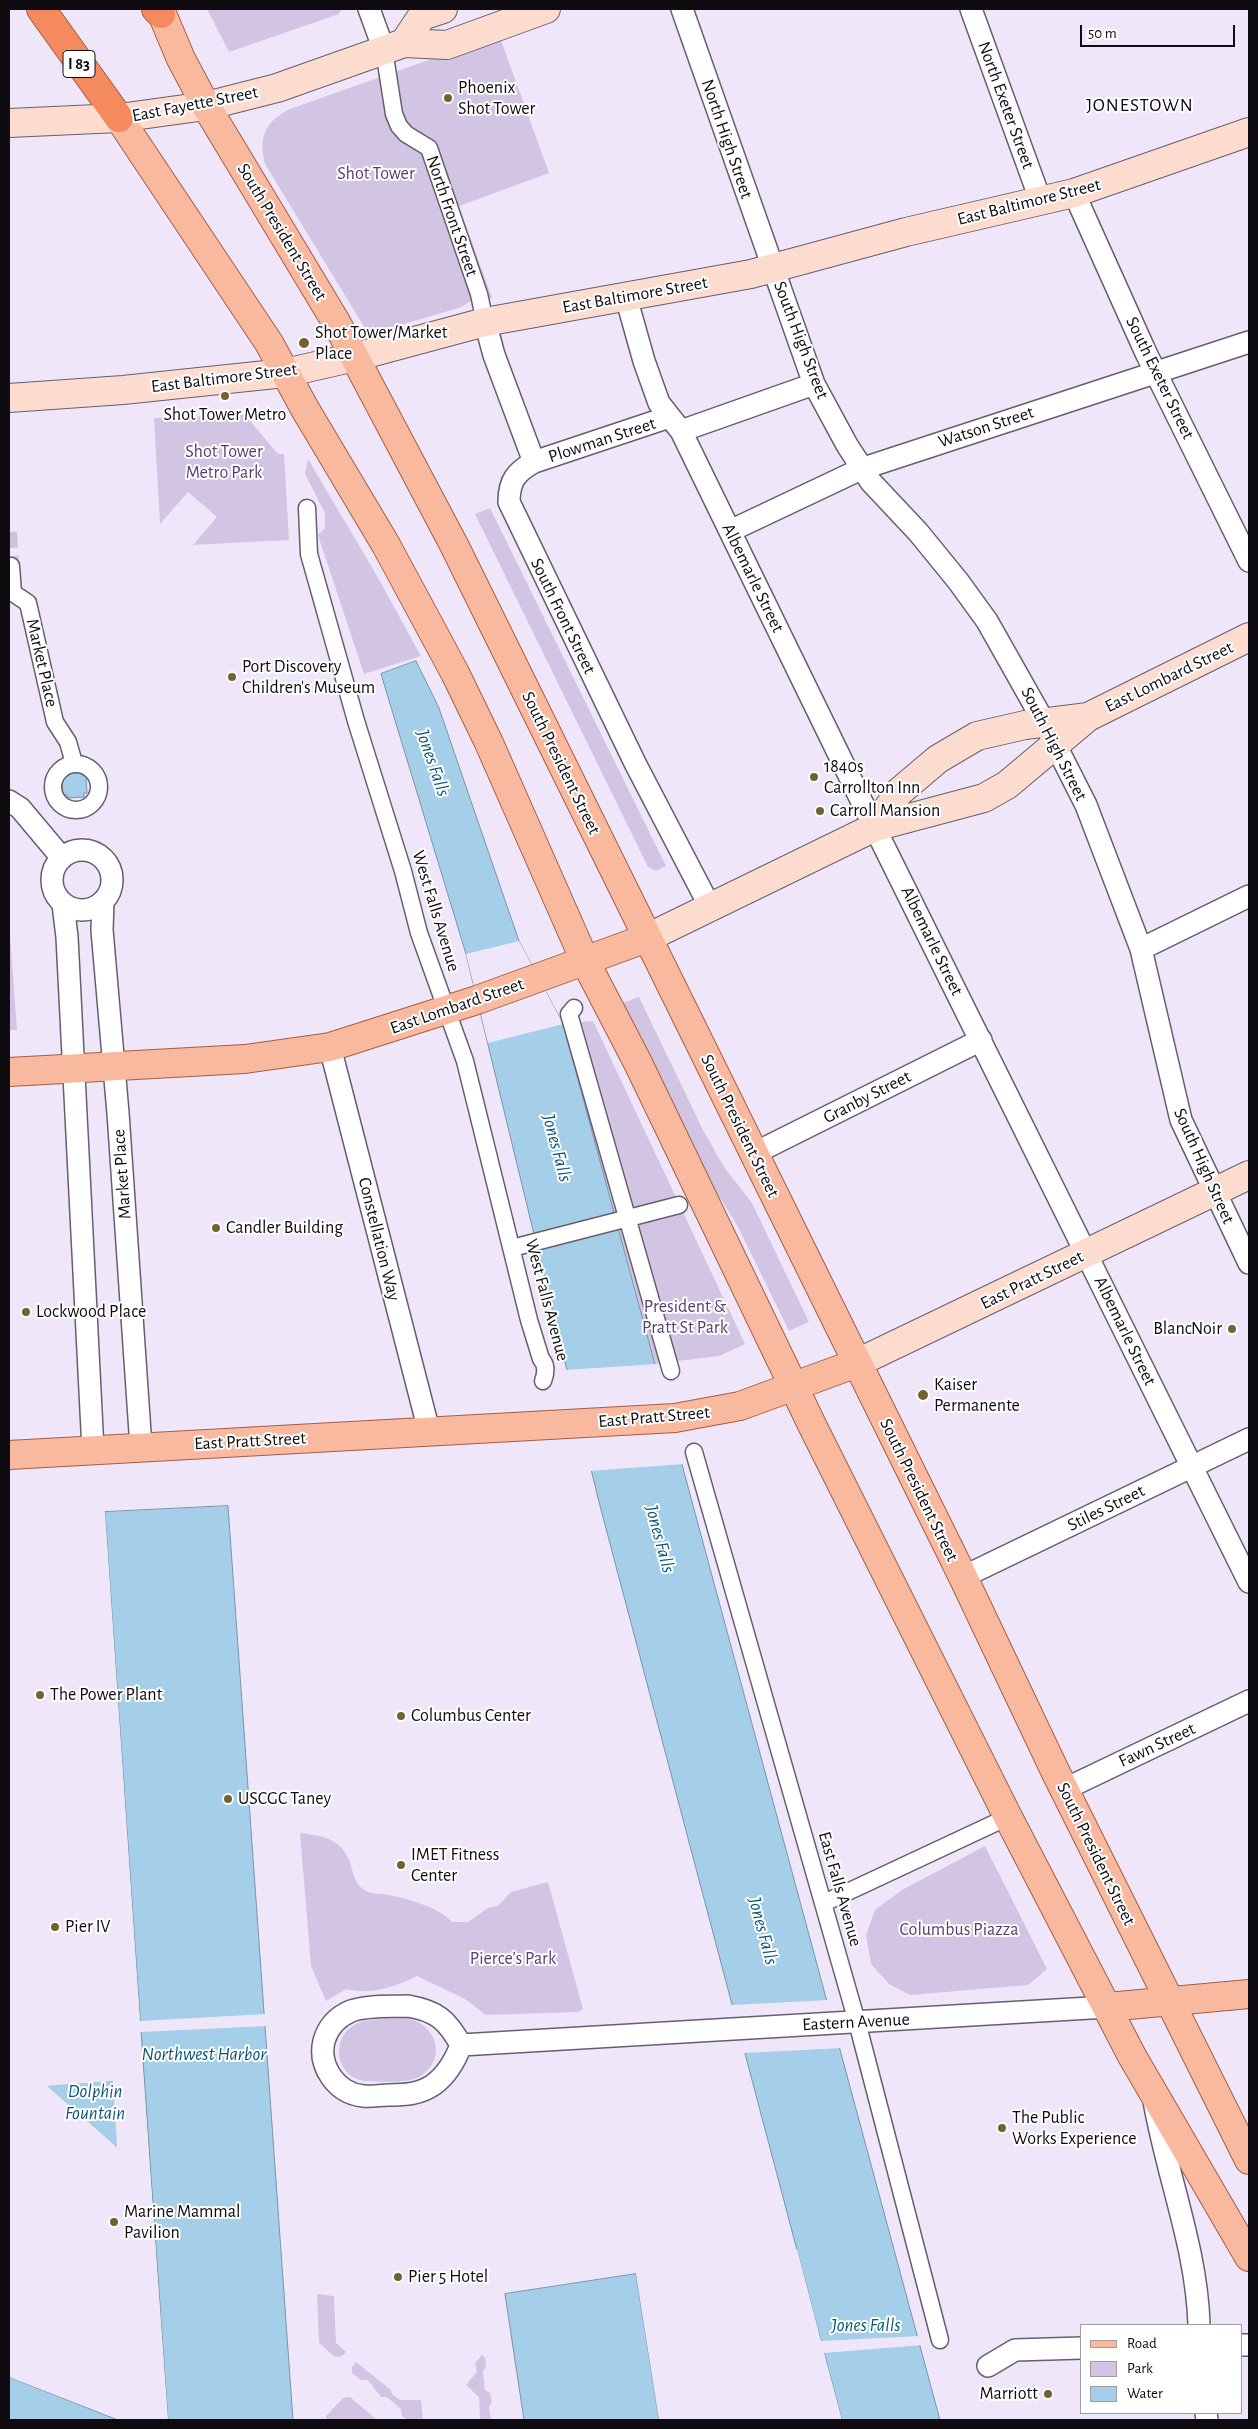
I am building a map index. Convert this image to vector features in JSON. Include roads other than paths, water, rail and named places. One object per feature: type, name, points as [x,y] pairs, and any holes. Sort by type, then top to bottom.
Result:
[{"type":"highway","name":"I 83","points":[[41,9],[119,118]]},
{"type":"main road","points":[[394,47],[422,16],[443,9]]},
{"type":"main road","name":"East Fayette Street","points":[[9,123],[119,118],[206,106],[277,88],[394,47],[447,44],[546,9]]},
{"type":"main road","name":"South President Street","points":[[159,11],[181,59],[206,106],[336,322],[454,545],[963,1578],[1169,2002],[1249,2160]]},
{"type":"main road","points":[[119,118],[225,274],[286,373],[386,545],[455,673],[494,752],[585,961],[638,1063],[793,1388],[1008,1817],[1152,2091],[1249,2257]]},
{"type":"main road","name":"East Baltimore Street","points":[[9,398],[123,390],[286,373],[355,357],[485,322],[773,268],[906,232],[1041,202],[1074,193],[1249,132]]},
{"type":"main road","name":"East Lombard Street","points":[[875,827],[899,792],[938,759],[976,736],[1050,734],[1249,637]]},
{"type":"main road","name":"East Lombard Street","points":[[9,1072],[114,1068],[270,1057],[330,1048],[477,1000],[647,938],[875,827],[984,798],[1008,785],[1050,734]]},
{"type":"main road","name":"East Pratt Street","points":[[9,1454],[675,1418],[740,1406],[857,1363],[1249,1176]]},
{"type":"main road","name":"Eastern Avenue","points":[[1107,2007],[1249,1994]]},
{"type":"street","name":"North Front Street","points":[[369,9],[394,47],[394,114],[399,126],[406,134],[429,148],[479,294],[485,322]]},
{"type":"street","name":"North High Street","points":[[682,9],[773,268]]},
{"type":"street","name":"North Exeter Street","points":[[971,9],[1041,202]]},
{"type":"street","name":"South Exeter Street","points":[[1074,193],[1156,372],[1249,562]]},
{"type":"street","name":"South High Street","points":[[773,268],[814,384],[861,469],[958,581],[1005,650],[1086,805],[1141,949],[1181,1120],[1249,1263]]},
{"type":"street","name":"Albemarle Street","points":[[626,297],[644,361],[659,403],[675,424],[730,531],[1249,1582]]},
{"type":"street","points":[[485,322],[494,355],[534,462]]},
{"type":"street","name":"Watson Street","points":[[730,531],[861,469],[1249,342]]},
{"type":"street","name":"Plowman Street","points":[[534,462],[814,384]]},
{"type":"street","name":"South Front Street","points":[[534,462],[520,469],[512,479],[509,487],[509,502],[513,513],[640,772],[710,907]]},
{"type":"street","name":"West Falls Avenue","points":[[307,508],[309,554],[420,933],[465,1061],[530,1320],[541,1359],[545,1363],[546,1375],[543,1381]]},
{"type":"street","name":"Market Place","points":[[11,566],[13,593],[28,603],[55,722],[68,742],[74,763]]},
{"type":"street","points":[[11,802],[45,836],[62,858],[56,864],[51,881],[56,897],[63,904],[79,910],[96,907],[103,901]]},
{"type":"street","name":"Market Place","points":[[62,858],[77,850],[86,850],[101,857],[107,863],[112,880],[108,895],[103,901],[102,930],[114,1068],[141,1447]]},
{"type":"street","points":[[1141,949],[1249,896]]},
{"type":"street","points":[[63,904],[67,936],[75,1070],[93,1450]]},
{"type":"street","points":[[574,1008],[569,1014],[671,1371]]},
{"type":"street","name":"Granby Street","points":[[753,1154],[980,1040]]},
{"type":"street","name":"Constellation Way","points":[[330,1048],[428,1432]]},
{"type":"street","points":[[512,1248],[679,1206]]},
{"type":"street","name":"Stiles Street","points":[[963,1578],[1249,1439]]},
{"type":"street","name":"East Falls Avenue","points":[[694,1452],[824,1903],[848,2022],[940,2340]]},
{"type":"street","name":"Fawn Street","points":[[1065,1789],[1249,1701]]},
{"type":"street","points":[[824,1903],[1008,1817]]},
{"type":"street","points":[[408,2006],[422,2008],[436,2014],[450,2025],[461,2045],[455,2061],[445,2075],[433,2085],[418,2092],[404,2095],[362,2096],[347,2091],[334,2082],[326,2070],[323,2059],[323,2045],[330,2026],[351,2011],[368,2008],[408,2006]]},
{"type":"street","name":"Eastern Avenue","points":[[461,2045],[1107,2007]]},
{"type":"street","points":[[1152,2091],[1160,2139],[1192,2264],[1198,2299],[1198,2324]]},
{"type":"street","points":[[988,2366],[1015,2350],[1080,2348]]},
{"type":"water","name":"Jones Falls","points":[[416,661],[439,708],[519,941],[563,1024],[940,2420],[842,2420],[599,1502],[466,954],[381,674]]},
{"type":"water","points":[[83,773],[83,776],[86,776],[87,793],[84,793],[84,797],[67,798],[67,795],[63,795],[62,777],[65,777],[65,774]]},
{"type":"water","name":"Northwest Harbor","points":[[228,1506],[293,2420],[168,2420],[105,1512]]},
{"type":"water","name":"Dolphin Fountain","points":[[114,2081],[118,2148],[46,2086]]},
{"type":"water","points":[[636,2274],[659,2420],[524,2420],[505,2294]]},
{"type":"water","points":[[9,2377],[118,2420],[9,2420]]},
{"type":"tunnel","points":[[9,532],[11,566]]},
{"type":"place","name":"Phoenix Shot Tower","points":[[448,98]]},
{"type":"place","name":"Shot Tower/Market Place","points":[[304,343]]},
{"type":"place","name":"Shot Tower Metro","points":[[225,396]]},
{"type":"place","name":"Port Discovery Children's Museum","points":[[232,677]]},
{"type":"place","name":"1840s Carrollton Inn","points":[[814,777]]},
{"type":"place","name":"Carroll Mansion","points":[[820,811]]},
{"type":"place","name":"Candler Building","points":[[216,1228]]},
{"type":"place","name":"Lockwood Place","points":[[26,1312]]},
{"type":"place","name":"BlancNoir","points":[[1232,1329]]},
{"type":"place","name":"Kaiser Permanente","points":[[923,1395]]},
{"type":"place","name":"The Power Plant","points":[[40,1695]]},
{"type":"place","name":"Columbus Center","points":[[401,1716]]},
{"type":"place","name":"USCGC Taney","points":[[228,1799]]},
{"type":"place","name":"IMET Fitness Center","points":[[401,1865]]},
{"type":"place","name":"Pier IV","points":[[55,1927]]},
{"type":"place","name":"The Public Works Experience","points":[[1002,2128]]},
{"type":"place","name":"Marine Mammal Pavilion","points":[[114,2222]]},
{"type":"place","name":"Pier 5 Hotel","points":[[398,2277]]},
{"type":"place","name":"Marriott","points":[[1048,2394]]},
{"type":"district","name":"JONESTOWN","points":[[1140,105]]},
{"type":"park label","name":"Shot Tower","points":[[376,174]]},
{"type":"park label","name":"Shot Tower Metro Park","points":[[224,462]]},
{"type":"park label","name":"President & Pratt St Park","points":[[685,1317]]},
{"type":"park label","name":"Columbus Piazza","points":[[959,1930]]},
{"type":"park label","name":"Pierce’s Park","points":[[513,1959]]}]
